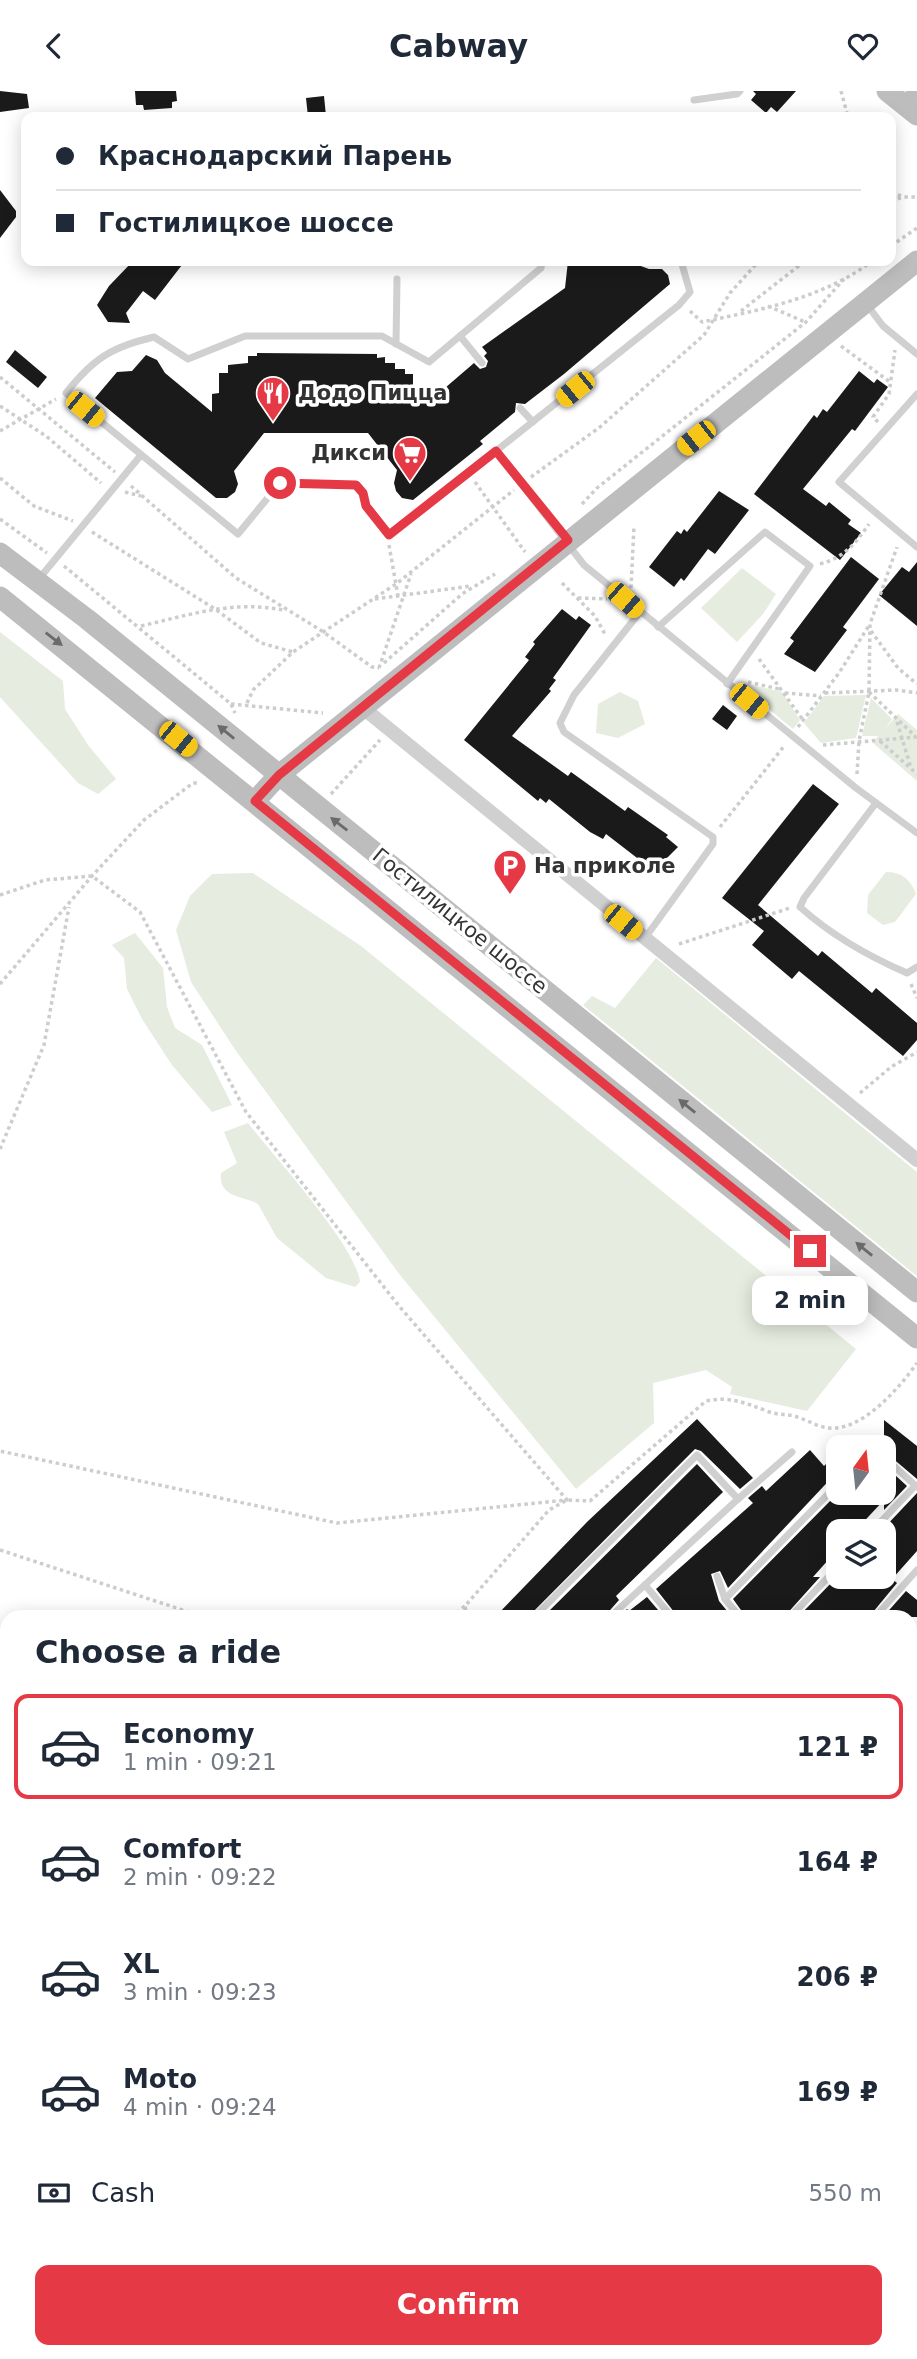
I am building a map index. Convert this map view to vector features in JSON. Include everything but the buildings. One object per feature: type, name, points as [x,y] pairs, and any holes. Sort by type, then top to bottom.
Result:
[{"type":"street","points":[[887,91],[917,115]]},
{"type":"street","points":[[255,801],[279,775],[563,534],[917,261]]},
{"type":"street","name":"Гостилицкое шоссе","points":[[0,553],[279,775],[917,1292]]},
{"type":"street","name":"Гостилицкое шоссе","points":[[0,597],[917,1338]]},
{"type":"street","points":[[362,707],[917,1160]]},
{"type":"lane","points":[[694,100],[740,91]]},
{"type":"lane","points":[[541,266],[429,362],[382,336],[245,336],[188,359],[154,337],[124,344],[89,363],[66,393],[238,534],[280,483],[356,485],[363,493],[366,506],[389,535],[679,305],[690,292],[682,266]]},
{"type":"lane","points":[[396,344],[397,279]]},
{"type":"lane","points":[[865,302],[897,337],[917,354]]},
{"type":"lane","points":[[460,337],[482,363]]},
{"type":"lane","points":[[917,394],[839,482],[917,547]]},
{"type":"lane","points":[[520,408],[533,422]]},
{"type":"lane","points":[[496,451],[563,534],[584,565],[856,788],[917,833]]},
{"type":"lane","points":[[37,580],[141,454]]},
{"type":"lane","points":[[658,627],[765,532],[810,566],[727,684]]},
{"type":"lane","points":[[640,613],[565,711],[560,723],[564,731],[713,837],[713,844],[645,939]]},
{"type":"lane","points":[[876,803],[800,907],[813,918],[891,966],[907,973],[917,967]]},
{"type":"lane","points":[[618,1610],[792,1452]]},
{"type":"lane","points":[[541,1610],[697,1455],[738,1499]]},
{"type":"lane","points":[[884,1519],[916,1487],[896,1468]]},
{"type":"lane","points":[[725,1599],[826,1495]]},
{"type":"lane","points":[[882,1610],[914,1579],[917,1570]]},
{"type":"lane","points":[[717,1576],[725,1599],[734,1610]]},
{"type":"lane","points":[[797,1610],[826,1580]]},
{"type":"lane","points":[[645,1585],[666,1610]]},
{"type":"path","points":[[841,91],[847,112]]},
{"type":"path","points":[[896,195],[917,197]]},
{"type":"path","points":[[896,199],[904,197]]},
{"type":"path","points":[[896,243],[917,228]]},
{"type":"path","points":[[739,313],[799,266]]},
{"type":"path","points":[[693,313],[702,322],[810,296],[845,279],[863,266]]},
{"type":"path","points":[[563,534],[597,488],[806,322],[845,279]]},
{"type":"path","points":[[886,429],[873,417],[889,394],[897,337]]},
{"type":"path","points":[[850,352],[890,381]]},
{"type":"path","points":[[0,377],[236,577],[372,667],[379,668]]},
{"type":"path","points":[[0,431],[66,393]]},
{"type":"path","points":[[0,406],[99,482],[113,489],[143,497]]},
{"type":"path","points":[[468,473],[524,552]]},
{"type":"path","points":[[0,478],[34,506],[83,526],[215,609],[261,643],[293,652]]},
{"type":"path","points":[[810,566],[837,559],[851,549],[877,514]]},
{"type":"path","points":[[0,519],[141,626],[231,704],[239,720]]},
{"type":"path","points":[[578,598],[625,600],[630,595],[634,526]]},
{"type":"path","points":[[379,668],[400,601],[388,548],[389,535]]},
{"type":"path","points":[[856,788],[859,741],[869,692],[870,629],[901,535]]},
{"type":"path","points":[[400,594],[412,572]]},
{"type":"path","points":[[370,676],[436,615],[473,586],[500,572]]},
{"type":"path","points":[[562,583],[595,616],[612,647]]},
{"type":"path","points":[[373,599],[473,586]]},
{"type":"path","points":[[141,626],[215,609],[254,604],[285,610]]},
{"type":"path","points":[[870,629],[898,668],[917,684]]},
{"type":"path","points":[[756,654],[803,720]]},
{"type":"path","points":[[743,681],[783,691],[822,694],[917,693]]},
{"type":"path","points":[[869,692],[917,737]]},
{"type":"path","points":[[231,704],[323,713]]},
{"type":"path","points":[[314,721],[332,706]]},
{"type":"path","points":[[896,720],[911,769]]},
{"type":"path","points":[[807,747],[917,737]]},
{"type":"path","points":[[328,797],[382,739]]},
{"type":"path","points":[[878,740],[917,774]]},
{"type":"path","points":[[0,984],[92,876],[145,820],[193,783]]},
{"type":"path","points":[[0,895],[45,880],[92,876],[140,912],[246,1112],[399,1306],[567,1500],[337,1523],[0,1451]]},
{"type":"path","points":[[0,1149],[44,1045],[69,904]]},
{"type":"path","points":[[679,944],[800,907]]},
{"type":"path","points":[[860,1093],[891,1067],[917,1052]]},
{"type":"path","points":[[0,1550],[183,1610]]},
{"type":"path","points":[[460,1610],[465,1606]]},
{"type":"shaded area","points":[[742,568],[776,594],[763,614],[737,642],[701,608]]},
{"type":"shaded area","points":[[0,632],[63,681],[65,709],[88,745],[116,779],[98,794],[78,783],[0,697]]},
{"type":"shaded area","points":[[744,683],[782,692],[800,720],[793,729],[748,692]]},
{"type":"shaded area","points":[[620,692],[638,701],[645,724],[618,738],[596,733],[598,704]]},
{"type":"shaded area","points":[[866,695],[856,738],[821,743],[804,723],[824,696]]},
{"type":"shaded area","points":[[871,698],[892,719],[885,729],[898,714],[917,730],[917,781],[873,743],[878,736],[862,736]]},
{"type":"shaded area","points":[[886,872],[897,873],[905,878],[916,894],[895,922],[883,925],[867,913],[868,895]]},
{"type":"shaded area","points":[[253,873],[361,946],[856,1349],[807,1411],[730,1394],[732,1387],[706,1370],[653,1383],[654,1423],[576,1489],[400,1275],[236,1051],[191,982],[176,930],[190,896],[212,874]]},
{"type":"shaded area","points":[[135,933],[163,968],[167,1007],[175,1028],[202,1045],[232,1105],[212,1112],[172,1065],[142,1019],[127,989],[124,958],[112,945]]},
{"type":"shaded area","points":[[656,958],[917,1172],[917,1276],[583,1005],[592,996],[615,1008]]},
{"type":"shaded area","points":[[248,1123],[312,1201],[345,1247],[360,1282],[355,1287],[326,1278],[277,1238],[258,1204],[224,1188],[221,1173],[237,1163],[224,1132]]},
{"type":"place","name":"Додо Пицца","points":[[273,423]]},
{"type":"place","name":"Дикси","points":[[410,483]]},
{"type":"place","name":"На приколе","points":[[510,896]]},
{"type":"route","points":[[280,483],[356,485],[363,493],[366,506],[389,535],[496,451],[568,540],[279,775],[255,801],[810,1251]]}]
